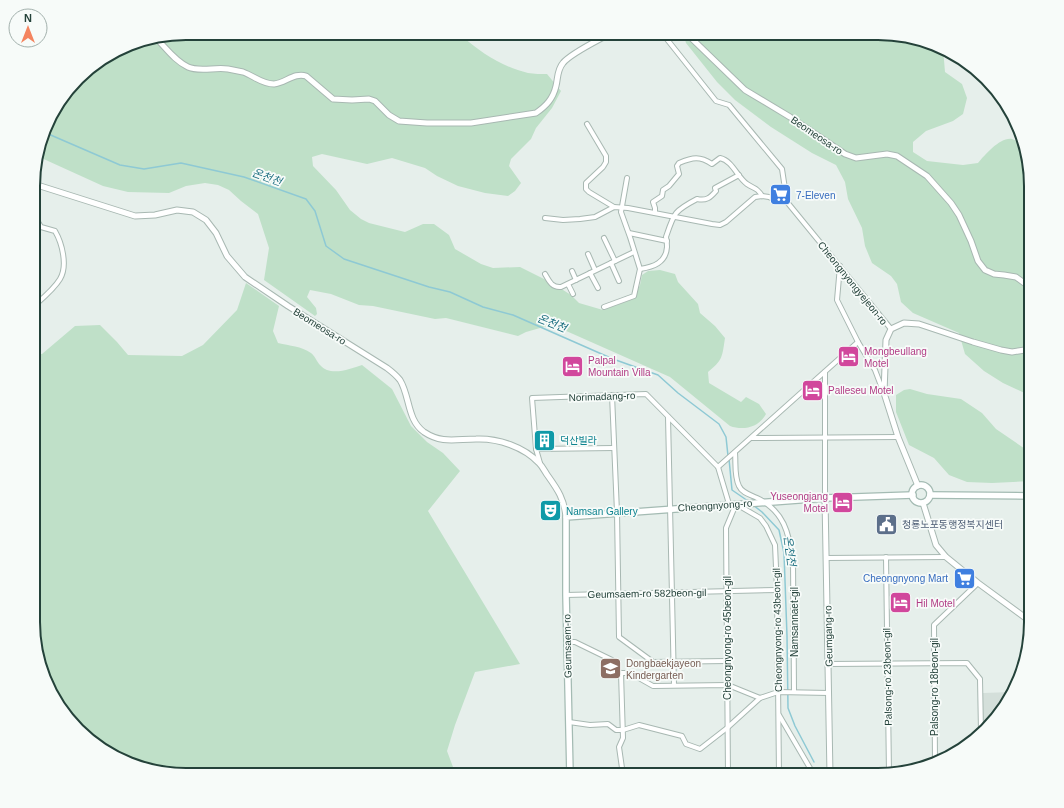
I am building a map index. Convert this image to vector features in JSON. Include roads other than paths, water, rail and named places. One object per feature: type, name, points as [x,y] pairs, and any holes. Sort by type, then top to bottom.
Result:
[{"type":"main road","points":[[918,486],[927,488],[930,495],[928,500],[923,503],[915,500],[912,495],[914,489],[918,486]]},
{"type":"main road","name":"Cheongnyong-ro","points":[[566,517],[754,502],[912,495]]},
{"type":"main road","points":[[930,495],[1024,496]]},
{"type":"main road","name":"Geumsaem-ro","points":[[566,517],[566,595],[570,768]]},
{"type":"street","points":[[160,42],[178,61],[189,68],[225,69],[243,73],[261,82],[273,84],[283,82],[301,74],[306,76],[333,99],[369,99],[375,101],[389,115],[399,121],[427,123],[471,123],[536,113],[544,108],[551,100],[556,87],[558,73],[563,63],[599,40]]},
{"type":"street","points":[[587,124],[606,156],[606,162],[603,167],[586,183],[586,189],[614,207],[720,225],[726,222],[755,197],[762,196],[787,202],[782,169],[729,105],[716,101],[668,40]]},
{"type":"street","name":"Beomeosa-ro","points":[[693,40],[745,90],[790,117],[845,154],[856,158],[888,154],[897,156],[927,176],[951,203],[959,215],[978,261],[985,270],[994,274],[1016,277],[1024,283]]},
{"type":"street","points":[[655,213],[653,202],[662,196],[663,190],[677,178],[679,174],[677,166],[679,163],[685,160],[700,157],[712,164],[720,158],[724,159],[747,184],[759,190],[762,196]]},
{"type":"street","points":[[640,269],[657,264],[667,254],[666,237],[677,210],[697,199],[701,200],[710,198],[716,191],[715,188],[739,175]]},
{"type":"street","points":[[604,307],[634,296],[640,269],[629,233],[621,216],[626,178]]},
{"type":"street","name":"Beomeosa-ro","points":[[40,186],[135,216],[155,215],[177,210],[193,212],[206,220],[216,233],[227,256],[245,277],[288,306],[387,368],[394,374],[400,381],[412,418],[421,430],[433,438],[448,441],[477,439],[498,440],[530,455],[540,464],[561,494],[566,517]]},
{"type":"street","name":"Cheongnyongyejeon-ro","points":[[787,202],[891,329],[886,340],[884,394],[898,437],[918,486]]},
{"type":"street","points":[[545,218],[563,220],[595,217],[614,207]]},
{"type":"street","points":[[40,225],[41,227],[55,231],[60,240],[63,254],[63,271],[60,279],[40,300]]},
{"type":"street","points":[[629,233],[667,241]]},
{"type":"street","points":[[604,238],[619,281]]},
{"type":"street","points":[[545,274],[553,286],[556,287],[568,284],[634,252]]},
{"type":"street","points":[[588,254],[595,270]]},
{"type":"street","points":[[840,266],[837,300],[858,342],[875,370],[884,394]]},
{"type":"street","points":[[572,271],[576,280]]},
{"type":"street","points":[[590,273],[598,288]]},
{"type":"street","points":[[568,284],[573,294]]},
{"type":"street","points":[[891,329],[904,323],[919,324],[1001,350],[1012,352],[1024,350]]},
{"type":"street","points":[[718,467],[858,342]]},
{"type":"street","points":[[825,372],[825,498]]},
{"type":"street","name":"Norimadang-ro","points":[[540,464],[536,449],[532,398],[646,394],[718,467],[729,504]]},
{"type":"street","points":[[612,395],[617,512],[619,637],[652,662],[727,661]]},
{"type":"street","points":[[668,417],[674,685]]},
{"type":"street","points":[[752,438],[898,437]]},
{"type":"street","points":[[536,449],[614,448]]},
{"type":"street","name":"Namsannaet-gil","points":[[735,453],[736,475],[739,487],[744,492],[764,502],[776,511],[784,524],[790,542],[793,569],[793,692]]},
{"type":"street","name":"Geumgang-ro","points":[[825,498],[830,768]]},
{"type":"street","points":[[923,503],[936,544],[946,557],[1024,617]]},
{"type":"street","name":"Cheongnyong-ro 43beon-gil","points":[[736,504],[760,518],[766,526],[775,545],[780,692],[778,714],[779,768]]},
{"type":"street","name":"Cheongnyong-ro 45beon-gil","points":[[728,768],[726,528],[736,504]]},
{"type":"street","name":"Palsong-ro 23beon-gil","points":[[886,557],[889,768]]},
{"type":"street","points":[[826,558],[946,557]]},
{"type":"street","name":"Palsong-ro 18beon-gil","points":[[935,757],[934,625],[978,583]]},
{"type":"street","name":"Geumsaem-ro 582beon-gil","points":[[566,595],[777,590]]},
{"type":"street","points":[[567,642],[575,642],[612,660],[614,670],[621,673],[630,673],[653,686],[728,686],[760,698]]},
{"type":"street","points":[[828,664],[967,663],[980,679],[981,725]]},
{"type":"street","points":[[621,673],[623,738],[619,747],[622,768]]},
{"type":"street","points":[[569,722],[608,724],[616,730],[623,730],[639,725],[649,727],[682,736],[686,744],[700,749],[727,728],[760,698],[780,692],[829,693]]},
{"type":"street","points":[[778,714],[810,768]]},
{"type":"waterway","name":"온천천","points":[[49,135],[120,165],[144,169],[181,163],[244,177],[306,199],[315,211],[326,246],[344,259],[429,287],[450,292],[483,307],[513,315],[613,359],[658,375],[678,393],[719,424],[726,437],[728,456]]},
{"type":"waterway","name":"온천천","points":[[729,459],[732,490],[748,501]]},
{"type":"waterway","name":"온천천","points":[[753,505],[779,530],[784,553],[788,708],[795,726],[814,762]]},
{"type":"place","name":"7-Eleven","points":[[781,195]]},
{"type":"place","name":"Mongbeullang Motel","points":[[849,357]]},
{"type":"place","name":"Palpal Mountain Villa","points":[[572,366]]},
{"type":"place","name":"Palleseu Motel","points":[[812,390]]},
{"type":"place","name":"덕산빌라","points":[[545,440]]},
{"type":"place","name":"Yuseongjang Motel","points":[[843,502]]},
{"type":"place","name":"Namsan Gallery","points":[[550,511]]},
{"type":"place","name":"청룡노포동행정복지센터","points":[[887,524]]},
{"type":"place","name":"Cheongnyong Mart","points":[[964,578]]},
{"type":"place","name":"Hil Motel","points":[[901,603]]},
{"type":"place","name":"Dongbaekjayeon Kindergarten","points":[[610,669]]}]
